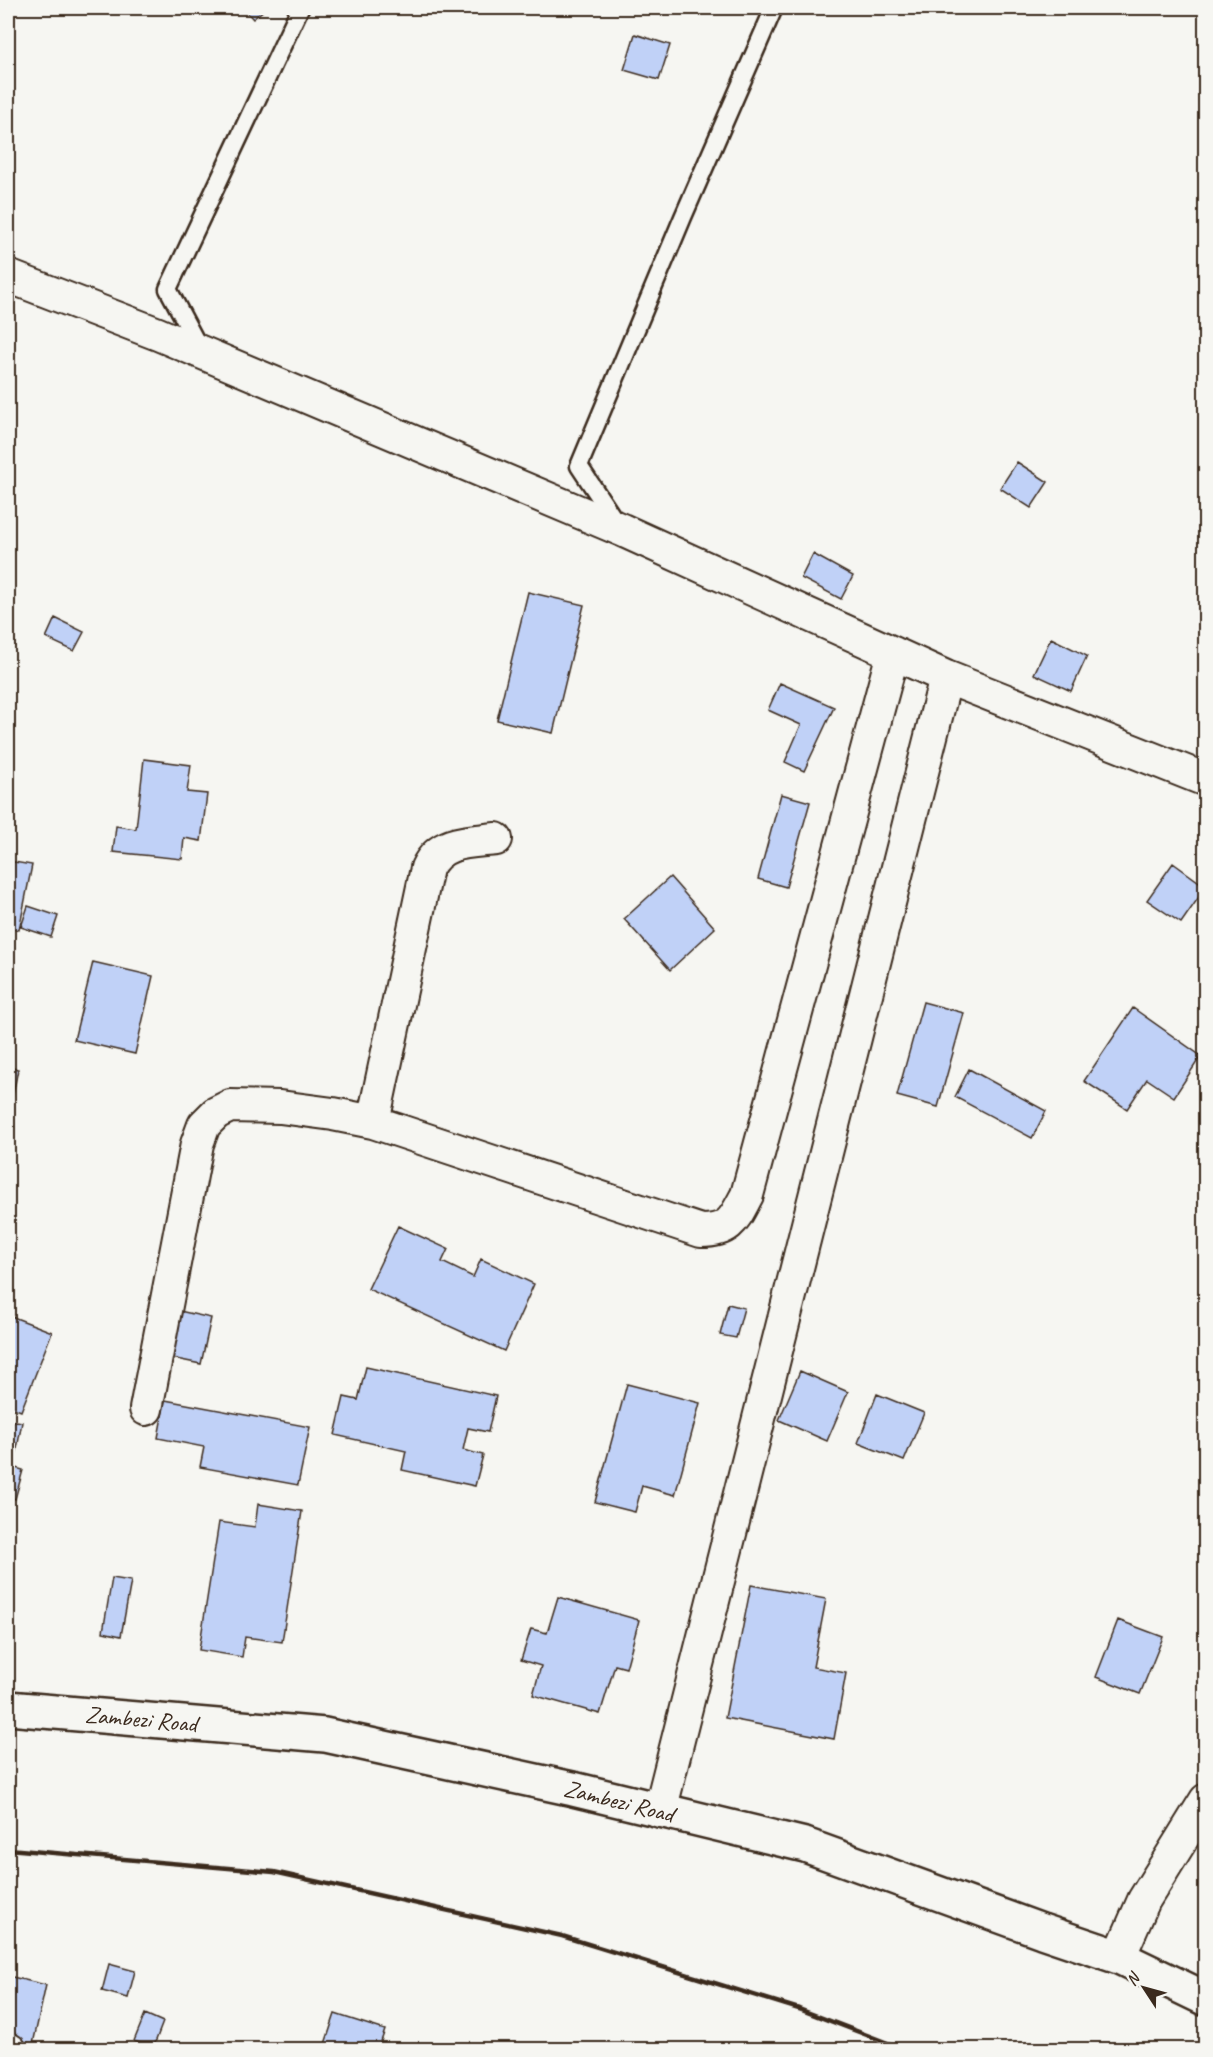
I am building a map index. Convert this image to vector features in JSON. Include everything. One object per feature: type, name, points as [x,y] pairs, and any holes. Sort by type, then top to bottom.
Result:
[{"type":"main road","name":"Zambezi Road","points":[[8,1708],[326,1735],[562,1787],[805,1845],[1119,1957],[1206,1999]]},
{"type":"street","points":[[8,276],[201,352],[622,530],[946,677],[1206,780]]},
{"type":"street","points":[[146,1409],[197,1144],[204,1125],[216,1113],[230,1106],[280,1107],[373,1122],[701,1231],[719,1231],[734,1219],[747,1195],[893,653]]},
{"type":"street","points":[[660,1811],[946,677]]},
{"type":"street","points":[[373,1122],[427,868],[432,858],[451,845],[496,839]]},
{"type":"street","points":[[1119,1957],[1144,1900],[1206,1800]]},
{"type":"lane","points":[[201,352],[168,289],[300,8]]},
{"type":"lane","points":[[622,530],[579,466],[678,227],[774,8]]},
{"type":"building","points":[[243,8],[266,8],[253,19]]},
{"type":"building","points":[[635,34],[670,45],[659,80],[624,70]]},
{"type":"building","points":[[1017,462],[1048,482],[1031,508],[1000,488]]},
{"type":"building","points":[[813,554],[853,576],[841,599],[801,578]]},
{"type":"building","points":[[528,592],[584,605],[553,733],[497,720]]},
{"type":"building","points":[[55,618],[84,632],[74,651],[46,638]]},
{"type":"building","points":[[1051,638],[1087,656],[1071,691],[1034,674]]},
{"type":"building","points":[[780,683],[834,707],[804,771],[785,762],[801,725],[768,710]]},
{"type":"building","points":[[144,759],[191,765],[187,792],[207,794],[201,841],[184,838],[182,859],[113,852],[116,826],[136,829]]},
{"type":"building","points":[[781,794],[810,802],[786,887],[758,879]]},
{"type":"building","points":[[8,861],[32,865],[19,930],[8,928]]},
{"type":"building","points":[[1173,863],[1206,887],[1181,923],[1147,900]]},
{"type":"building","points":[[670,877],[715,928],[670,970],[624,919]]},
{"type":"building","points":[[28,906],[58,916],[51,937],[21,927]]},
{"type":"building","points":[[93,962],[153,976],[135,1054],[74,1040]]},
{"type":"building","points":[[923,1002],[964,1013],[938,1107],[897,1096]]},
{"type":"building","points":[[1133,1008],[1201,1056],[1174,1097],[1147,1079],[1127,1109],[1084,1081]]},
{"type":"building","points":[[8,1067],[18,1069],[10,1110],[8,1110]]},
{"type":"building","points":[[969,1069],[1046,1111],[1032,1138],[955,1097]]},
{"type":"building","points":[[398,1226],[448,1249],[442,1262],[473,1277],[481,1259],[534,1284],[504,1351],[368,1289]]},
{"type":"building","points":[[728,1304],[744,1308],[736,1338],[720,1335]]},
{"type":"building","points":[[175,1310],[211,1318],[201,1364],[166,1357]]},
{"type":"building","points":[[8,1315],[52,1332],[21,1411],[8,1406]]},
{"type":"building","points":[[366,1367],[496,1396],[488,1432],[468,1428],[463,1450],[483,1455],[475,1486],[402,1470],[406,1451],[335,1435],[344,1397],[358,1400]]},
{"type":"building","points":[[800,1371],[848,1392],[827,1441],[779,1420]]},
{"type":"building","points":[[627,1384],[700,1403],[675,1495],[642,1486],[635,1512],[595,1502]]},
{"type":"building","points":[[877,1394],[924,1413],[904,1461],[858,1443]]},
{"type":"building","points":[[165,1400],[310,1427],[298,1485],[200,1467],[204,1447],[158,1438]]},
{"type":"building","points":[[8,1420],[22,1422],[15,1460],[8,1459]]},
{"type":"building","points":[[8,1466],[23,1470],[15,1499],[8,1497]]},
{"type":"building","points":[[258,1504],[302,1511],[282,1642],[245,1637],[242,1657],[199,1650],[219,1522],[255,1527]]},
{"type":"building","points":[[112,1578],[131,1581],[121,1636],[103,1632]]},
{"type":"building","points":[[751,1585],[826,1599],[813,1667],[846,1673],[834,1739],[725,1718]]},
{"type":"building","points":[[558,1597],[639,1620],[626,1668],[615,1665],[600,1714],[533,1695],[541,1666],[521,1660],[531,1629],[547,1633]]},
{"type":"building","points":[[1118,1620],[1163,1637],[1140,1694],[1096,1677]]},
{"type":"building","points":[[109,1964],[135,1971],[128,1998],[102,1991]]},
{"type":"building","points":[[8,1976],[46,1985],[33,2044],[8,2038]]},
{"type":"building","points":[[145,2014],[163,2022],[153,2048],[134,2041]]},
{"type":"building","points":[[335,2014],[385,2030],[378,2050],[323,2050]]},
{"type":"railway","points":[[8,1849],[274,1872],[562,1936],[799,2009],[906,2050]]}]
